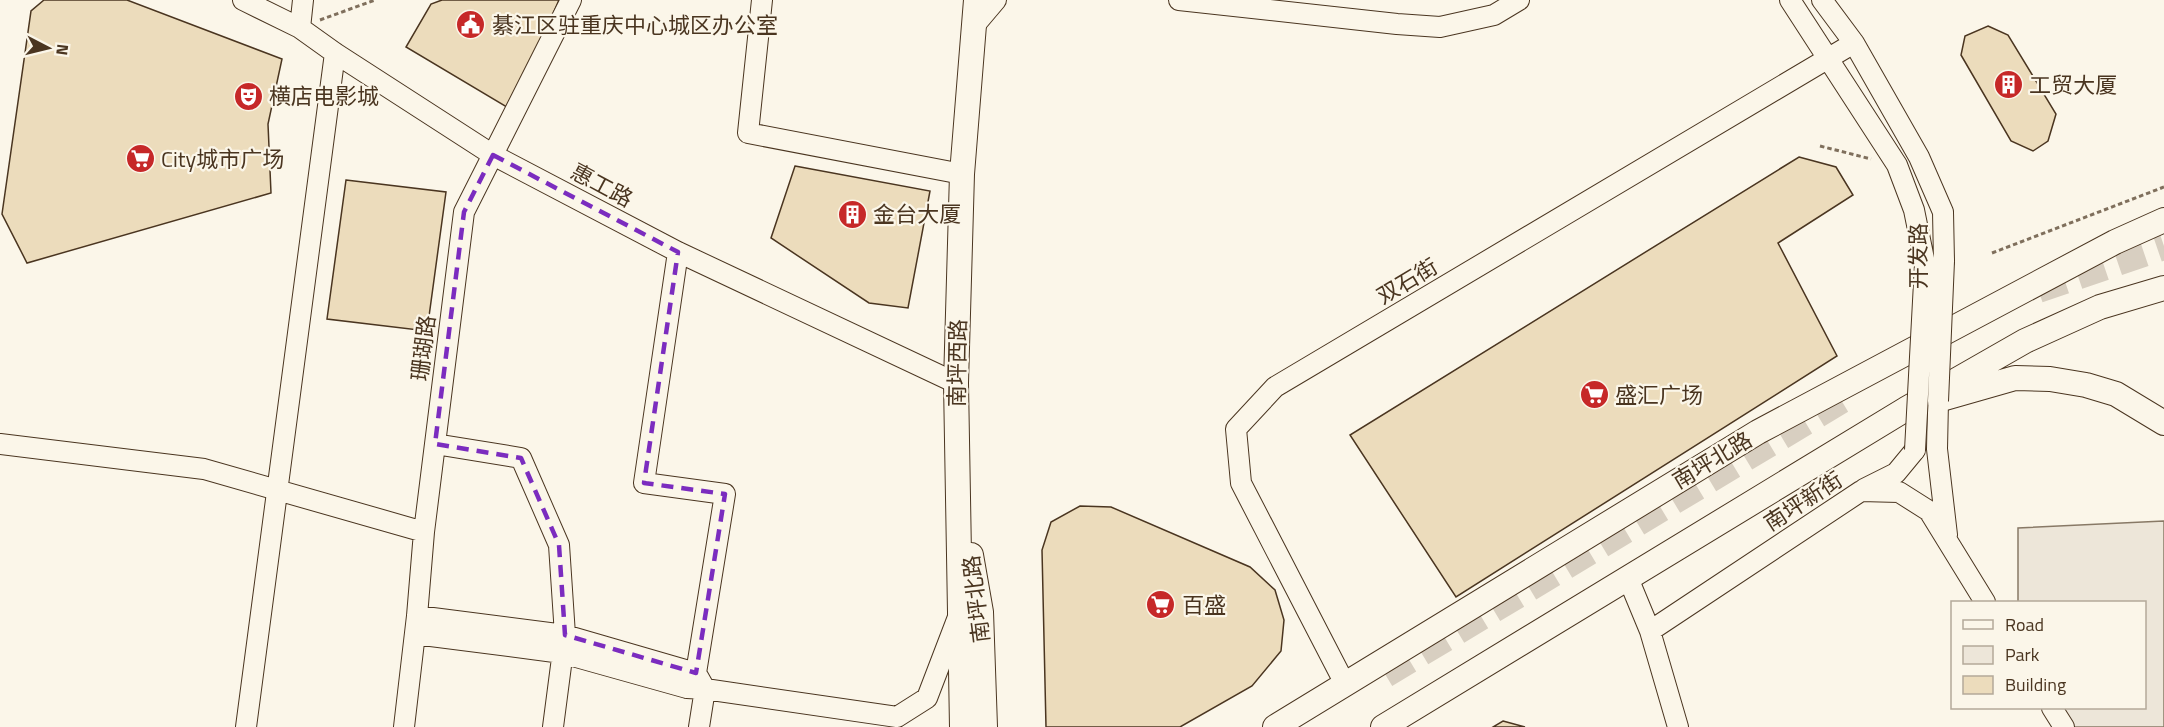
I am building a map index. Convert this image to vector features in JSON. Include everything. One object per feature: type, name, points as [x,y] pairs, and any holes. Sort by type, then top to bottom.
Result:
[{"type":"main road","name":"南坪西路","points":[[962,727],[956,383],[962,174],[976,0]]},
{"type":"main road","name":"南坪北路","points":[[1275,727],[1758,432],[2161,218]]},
{"type":"main road","points":[[1383,727],[1906,409],[2025,341],[2100,307],[2164,288]]},
{"type":"main road","points":[[1906,409],[2015,378],[2050,379],[2086,385],[2116,394],[2164,423]]},
{"type":"main road","name":"南坪北路","points":[[957,472],[981,612],[985,727]]},
{"type":"street","name":"惠工路","points":[[243,0],[300,28],[334,53],[493,155],[678,252],[956,383]]},
{"type":"street","points":[[300,28],[303,0]]},
{"type":"street","name":"珊瑚路","points":[[404,727],[424,532],[464,212],[571,0]]},
{"type":"street","points":[[762,0],[748,133],[962,174]]},
{"type":"street","points":[[974,26],[996,0]]},
{"type":"street","points":[[1179,0],[1440,27],[1494,15],[1519,0]]},
{"type":"street","name":"开发路","points":[[1790,0],[1897,165],[1934,263],[1937,449],[1948,543]]},
{"type":"street","name":"开发路","points":[[1822,0],[1854,43],[1919,156],[1943,212],[1934,263],[1915,450],[1896,473],[1861,491]]},
{"type":"street","name":"双石街","points":[[1345,684],[1241,483],[1236,429],[1275,387],[1854,43]]},
{"type":"street","points":[[246,727],[334,53]]},
{"type":"street","points":[[678,252],[644,483],[725,494],[696,683],[699,727]]},
{"type":"street","points":[[0,444],[204,469],[424,532]]},
{"type":"street","points":[[435,444],[521,458],[559,545],[564,644],[553,727]]},
{"type":"street","name":"南坪新街","points":[[1650,631],[1861,491],[1899,492],[1929,511],[1984,601]]},
{"type":"street","points":[[1628,578],[1650,631],[1678,727]]},
{"type":"street","points":[[416,625],[564,644],[696,683],[897,717],[927,698],[960,612]]},
{"type":"street","points":[[2053,709],[2064,727]]},
{"type":"path","points":[[300,28],[375,0]]},
{"type":"path","points":[[1820,146],[1897,165]]},
{"type":"path","points":[[1992,253],[2164,187]]},
{"type":"highlighted area","points":[[493,155],[678,252],[644,483],[725,494],[696,673],[565,635],[559,545],[521,458],[435,444],[464,212]]},
{"type":"green space","points":[[2164,521],[2164,727],[2073,727],[2062,709],[2146,709],[2146,601],[2018,601],[2018,528]]},
{"type":"building","name":"City城市广场","points":[[44,0],[127,0],[282,59],[268,124],[271,193],[27,263],[2,214],[31,11]]},
{"type":"building","points":[[442,0],[559,0],[512,110],[406,47],[431,4]]},
{"type":"building","name":"工贸大厦","points":[[1988,26],[2008,35],[2056,114],[2048,141],[2033,151],[2011,141],[1961,55],[1965,36]]},
{"type":"building","name":"盛汇广场","points":[[1799,157],[1836,167],[1853,195],[1778,243],[1837,356],[1456,597],[1350,435]]},
{"type":"building","name":"金台大厦","points":[[795,166],[930,191],[908,308],[869,303],[771,238]]},
{"type":"building","points":[[346,180],[446,192],[427,331],[327,319]]},
{"type":"building","name":"百盛","points":[[1080,506],[1111,507],[1250,567],[1275,590],[1284,620],[1281,651],[1252,686],[1180,727],[1046,727],[1042,550],[1051,522]]},
{"type":"building","points":[[1503,721],[1525,727],[1493,727]]},
{"type":"tunnel","points":[[2038,289],[2164,246]]},
{"type":"tunnel","points":[[1385,674],[1844,398]]},
{"type":"place","name":"綦江区驻重庆中心城区办公室","points":[[471,25]]},
{"type":"place","name":"工贸大厦","points":[[2008,85]]},
{"type":"place","name":"横店电影城","points":[[248,96]]},
{"type":"place","name":"City城市广场","points":[[140,159]]},
{"type":"place","name":"金台大厦","points":[[852,214]]},
{"type":"place","name":"盛汇广场","points":[[1594,395]]},
{"type":"place","name":"百盛","points":[[1161,605]]}]
